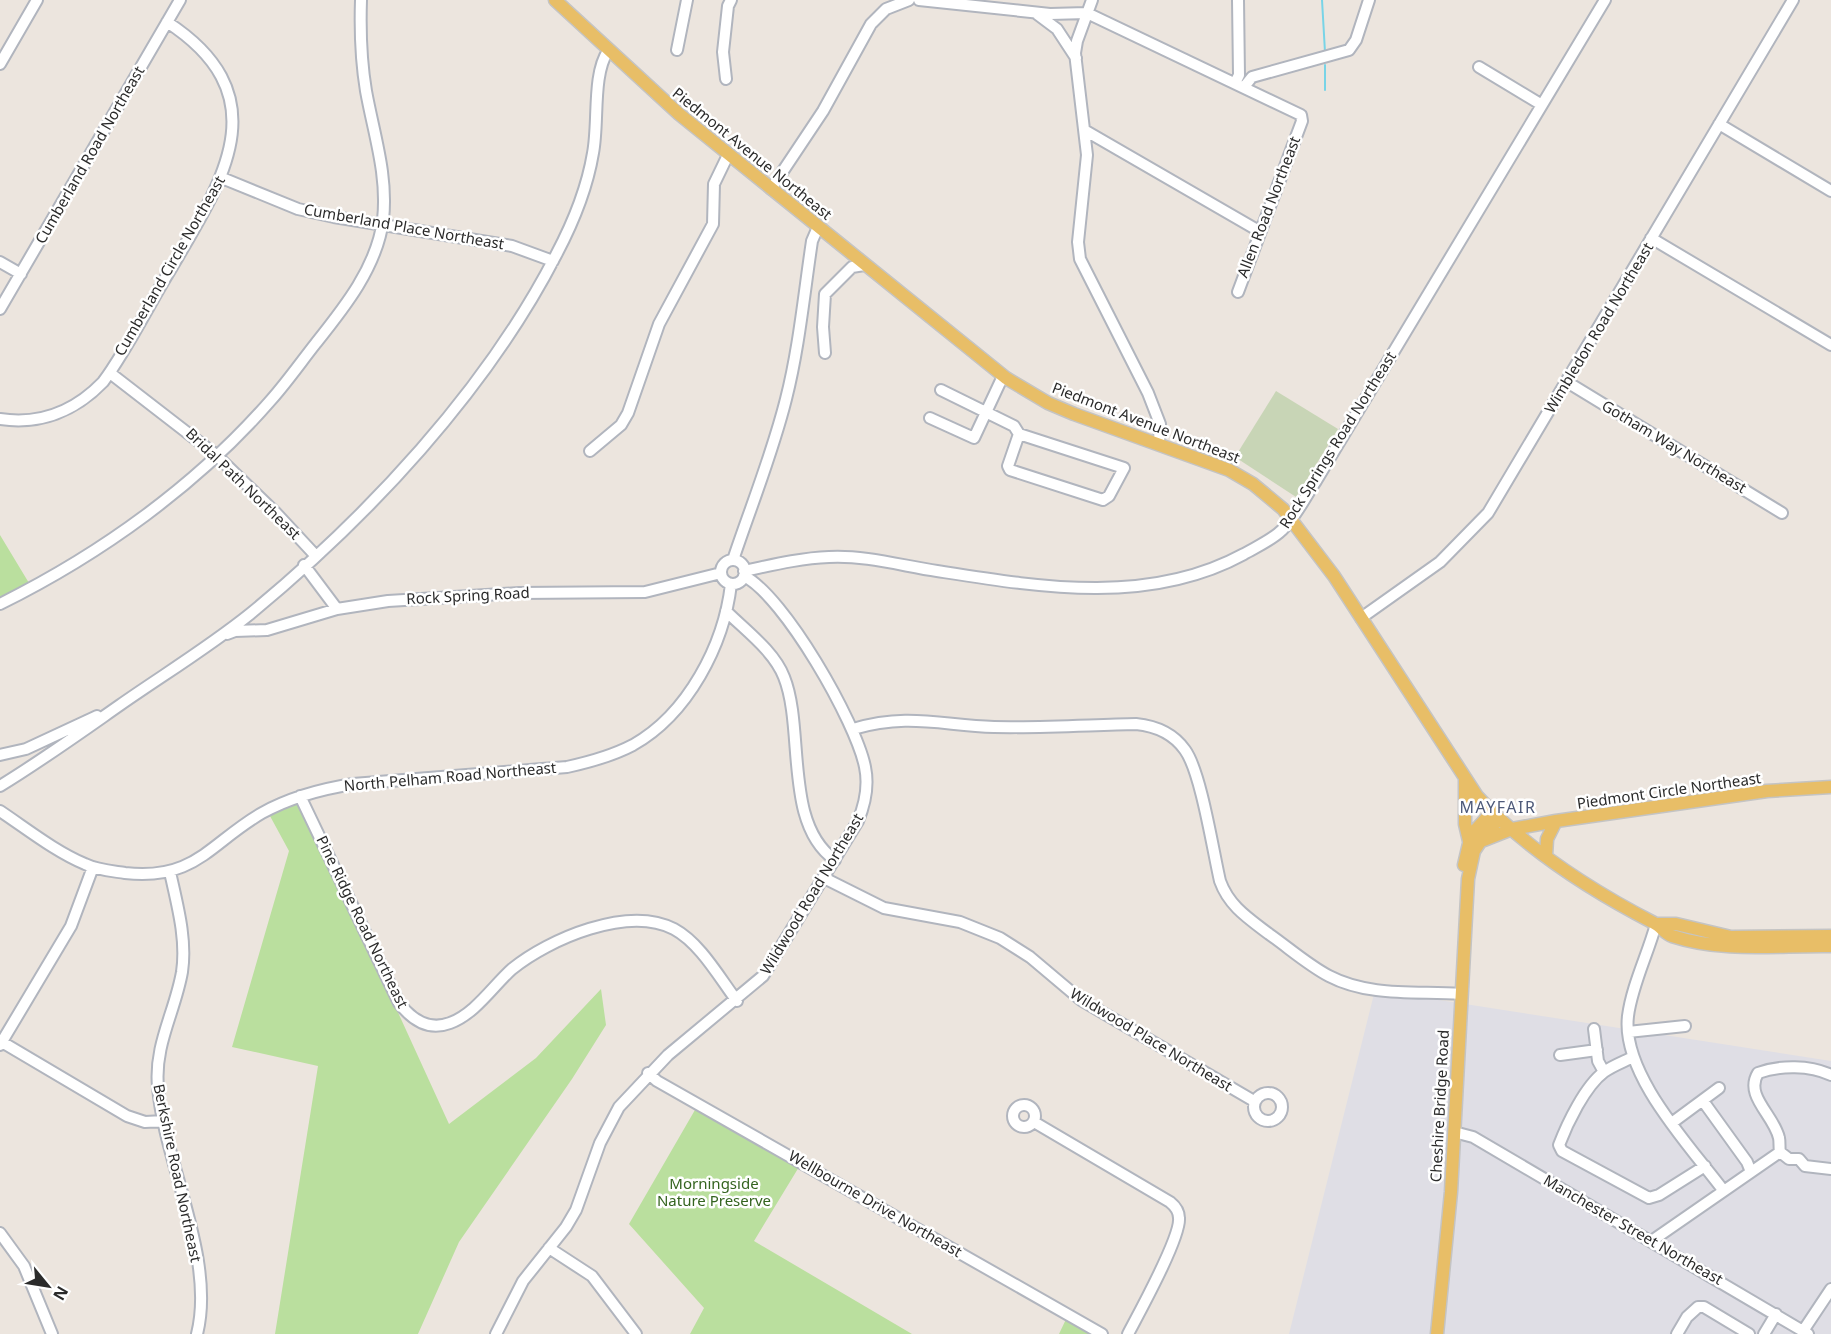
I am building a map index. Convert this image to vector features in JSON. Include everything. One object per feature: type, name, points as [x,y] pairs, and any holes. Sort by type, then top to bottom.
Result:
[{"type":"main road","name":"Piedmont Avenue Northeast","points":[[555,0],[608,51],[728,155],[1003,376],[1040,398],[1074,414],[1159,442],[1229,470],[1264,492],[1292,519],[1361,618],[1465,780],[1496,816],[1546,855],[1610,902],[1656,924],[1670,935],[1728,947],[1831,946]]},
{"type":"main road","points":[[1465,780],[1465,825],[1474,842]]},
{"type":"main road","name":"Piedmont Circle Northeast","points":[[1474,842],[1512,829],[1556,822],[1767,791],[1831,787]]},
{"type":"main road","points":[[1474,842],[1474,829],[1496,816]]},
{"type":"main road","points":[[1546,855],[1547,839],[1556,822]]},
{"type":"main road","name":"Cheshire Bridge Road","points":[[1437,1334],[1454,1132],[1468,879],[1464,870],[1474,842]]},
{"type":"main road","points":[[1656,924],[1676,924],[1731,937],[1831,936]]},
{"type":"street","points":[[0,64],[38,0]]},
{"type":"street","name":"Cumberland Road Northeast","points":[[0,309],[180,0]]},
{"type":"street","points":[[0,604],[82,559],[130,527],[216,455],[271,400],[328,328],[366,270],[382,224],[384,174],[366,89],[360,36],[361,0]]},
{"type":"street","points":[[677,50],[687,0]]},
{"type":"street","points":[[726,79],[723,51],[728,6],[731,0]]},
{"type":"street","points":[[771,189],[823,111],[871,24],[885,9],[909,0]]},
{"type":"street","points":[[919,0],[1037,13],[1087,13],[1240,85]]},
{"type":"street","points":[[1092,0],[1077,41],[1076,58],[1086,131],[1086,183],[1078,242],[1080,259],[1148,393],[1160,424],[1159,442]]},
{"type":"street","points":[[1238,0],[1240,85]]},
{"type":"street","points":[[1240,85],[1252,77],[1348,50],[1356,40],[1369,0]]},
{"type":"street","name":"Rock Springs Road Northeast","points":[[744,573],[830,557],[864,560],[1035,587],[1115,587],[1176,580],[1214,569],[1278,534],[1292,519],[1605,0]]},
{"type":"street","name":"Wimbledon Road Northeast","points":[[1361,618],[1440,562],[1476,528],[1500,495],[1793,0]]},
{"type":"street","points":[[1037,13],[1057,29],[1076,58]]},
{"type":"street","name":"Cumberland Circle Northeast","points":[[0,419],[35,420],[66,410],[95,390],[110,372],[222,178],[232,134],[231,111],[226,89],[203,50],[167,22]]},
{"type":"street","points":[[0,786],[218,638],[252,612],[316,556],[387,486],[446,417],[503,341],[553,261],[570,228],[589,173],[596,136],[600,65],[608,51]]},
{"type":"street","points":[[1479,67],[1542,105]]},
{"type":"street","name":"Allen Road Northeast","points":[[1238,292],[1302,119],[1298,112],[1240,85]]},
{"type":"street","points":[[1719,124],[1831,191]]},
{"type":"street","points":[[1086,131],[1260,231]]},
{"type":"street","points":[[590,451],[621,425],[628,413],[659,324],[713,224],[714,184],[728,155]]},
{"type":"street","name":"Cumberland Place Northeast","points":[[222,178],[298,209],[512,246],[553,261]]},
{"type":"street","points":[[733,560],[762,485],[786,399],[796,356],[812,241],[818,227]]},
{"type":"street","points":[[1652,238],[1831,345]]},
{"type":"street","points":[[0,262],[21,274]]},
{"type":"street","points":[[825,353],[823,327],[825,294],[852,267],[864,265]]},
{"type":"street","name":"Bridal Path Northeast","points":[[110,372],[216,455],[275,512],[316,556]]},
{"type":"street","points":[[930,418],[974,438],[1003,376]]},
{"type":"street","name":"Gotham Way Northeast","points":[[1567,382],[1782,513]]},
{"type":"street","points":[[941,390],[1014,426],[1018,434],[1008,466],[1013,473],[1103,500],[1109,496],[1124,468],[1018,434]]},
{"type":"street","points":[[733,560],[741,564],[744,573],[739,582],[731,584],[724,580],[721,573],[725,563],[733,560]]},
{"type":"street","points":[[304,565],[337,609]]},
{"type":"street","name":"Rock Spring Road","points":[[218,638],[235,631],[267,630],[337,609],[388,601],[466,595],[645,592],[721,573]]},
{"type":"street","name":"Wildwood Road Northeast","points":[[496,1334],[513,1298],[576,1210],[611,1119],[627,1095],[648,1073],[763,976],[858,821],[866,796],[865,768],[853,729],[830,685],[793,628],[761,587],[744,573]]},
{"type":"street","name":"North Pelham Road Northeast","points":[[0,812],[93,867],[131,874],[170,872],[205,855],[261,814],[300,796],[353,784],[567,766],[618,753],[654,731],[683,701],[709,657],[726,611],[731,584]]},
{"type":"street","points":[[726,611],[776,663],[783,674],[793,717],[797,778],[802,802],[823,849],[835,860]]},
{"type":"street","points":[[252,612],[259,625],[278,625]]},
{"type":"street","points":[[0,755],[26,749],[116,708]]},
{"type":"street","points":[[853,729],[870,724],[917,719],[993,727],[1136,724],[1159,729],[1178,742],[1191,760],[1220,881],[1227,898],[1239,911],[1316,968],[1343,982],[1375,990],[1460,994]]},
{"type":"street","name":"Pine Ridge Road Northeast","points":[[300,796],[399,1004],[419,1022],[436,1026],[453,1022],[512,969],[541,950],[587,930],[637,921],[662,924],[684,936],[736,1000]]},
{"type":"street","points":[[93,867],[71,926],[1,1044],[127,1116],[145,1122],[164,1121]]},
{"type":"street","name":"Berkshire Road Northeast","points":[[170,872],[180,916],[183,957],[179,983],[163,1032],[158,1056],[158,1089],[194,1244],[201,1293],[197,1334]]},
{"type":"street","name":"Wildwood Place Northeast","points":[[824,878],[884,908],[960,922],[1000,938],[1030,957],[1081,1000],[1254,1101]]},
{"type":"street","points":[[1656,924],[1630,1007],[1628,1032],[1633,1057],[1652,1094],[1723,1190]]},
{"type":"street","points":[[1628,1032],[1685,1026]]},
{"type":"street","points":[[1594,1029],[1598,1061],[1604,1072]]},
{"type":"street","points":[[1560,1055],[1597,1050]]},
{"type":"street","points":[[1633,1057],[1604,1072],[1582,1099],[1565,1130],[1560,1145],[1563,1150],[1648,1198],[1659,1195],[1705,1166]]},
{"type":"street","points":[[1779,1152],[1779,1137],[1755,1093],[1753,1082],[1758,1072],[1770,1068],[1789,1068],[1819,1070],[1831,1076]]},
{"type":"street","name":"Wellbourne Drive Northeast","points":[[648,1073],[657,1081],[1102,1334]]},
{"type":"street","points":[[1673,1122],[1719,1088]]},
{"type":"street","points":[[1702,1101],[1747,1162],[1751,1172]]},
{"type":"street","points":[[1034,1122],[1170,1202],[1178,1211],[1179,1224],[1161,1268],[1128,1334]]},
{"type":"street","name":"Manchester Street Northeast","points":[[1454,1132],[1473,1137],[1653,1240],[1806,1332]]},
{"type":"street","points":[[1779,1152],[1790,1159],[1798,1159],[1805,1166],[1831,1169]]},
{"type":"street","points":[[1653,1240],[1779,1152]]},
{"type":"street","points":[[0,1233],[24,1266],[52,1334]]},
{"type":"street","points":[[549,1248],[592,1276],[636,1334]]},
{"type":"street","points":[[1806,1332],[1831,1289]]},
{"type":"street","points":[[1677,1334],[1687,1317],[1698,1307],[1704,1307],[1749,1334]]},
{"type":"street","points":[[1764,1334],[1776,1314]]},
{"type":"shaded area","points":[[1375,990],[1831,1061],[1831,1334],[1289,1334]]},
{"type":"green space","points":[[1276,391],[1338,429],[1296,497],[1235,457]]},
{"type":"green space","points":[[0,535],[32,588],[0,604]]},
{"type":"green space","points":[[300,798],[449,1124],[536,1058],[601,989],[606,1025],[572,1079],[459,1242],[418,1334],[275,1334],[318,1066],[232,1047],[289,851],[270,816]]},
{"type":"green space","name":"Morningside Nature Preserve","points":[[699,1103],[802,1162],[754,1241],[912,1334],[690,1334],[704,1308],[629,1224]]},
{"type":"green space","points":[[1068,1315],[1101,1334],[1059,1334]]},
{"type":"waterway","points":[[1322,0],[1325,52]]},
{"type":"waterway","points":[[1325,65],[1325,90]]},
{"type":"district","name":"MAYFAIR","points":[[1498,807]]}]
